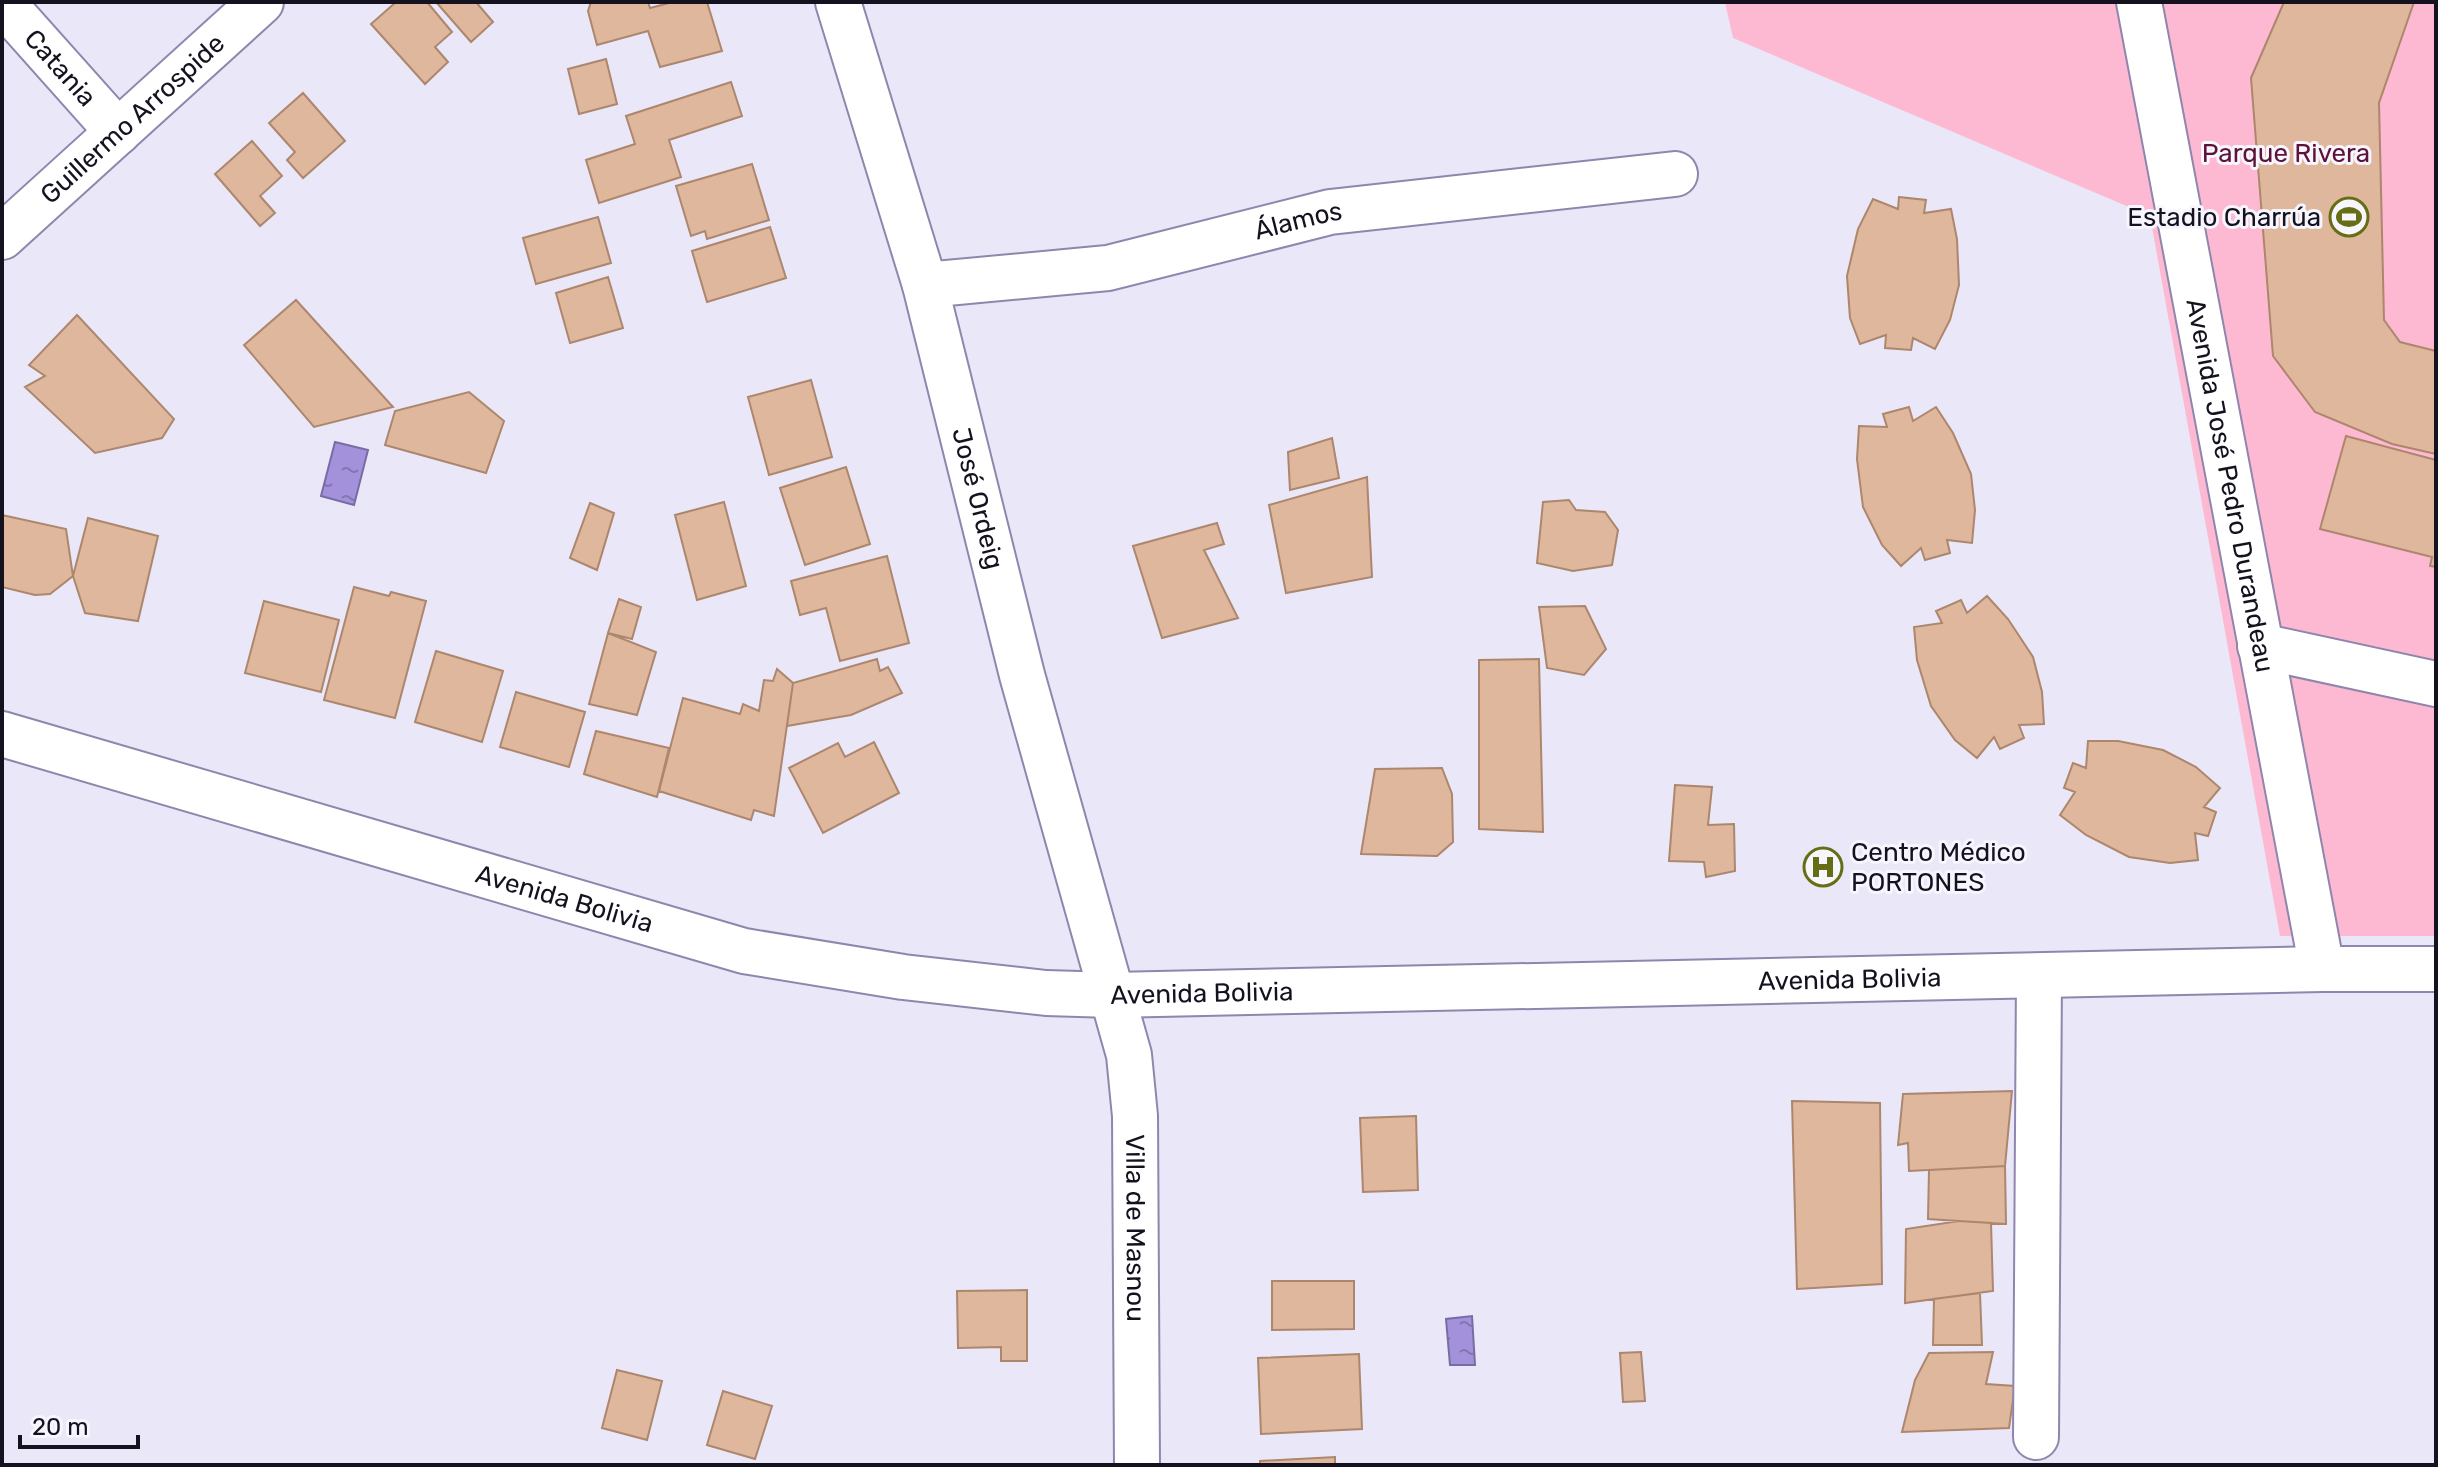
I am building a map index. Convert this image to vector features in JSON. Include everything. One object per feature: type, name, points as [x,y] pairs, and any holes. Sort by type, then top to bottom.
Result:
[{"type":"street","name":"Catania","points":[[2,2],[118,132]]},
{"type":"street","name":"Guillermo Arrospide","points":[[2,237],[261,2]]},
{"type":"street","name":"José Ordeig","points":[[838,2],[925,285],[1022,675],[1112,995]]},
{"type":"street","name":"Avenida José Pedro Durandeau","points":[[2139,2],[2322,969]]},
{"type":"street","name":"Álamos","points":[[925,285],[1108,268],[1330,212],[1675,174]]},
{"type":"street","points":[[2260,646],[2436,684]]},
{"type":"street","name":"Avenida Bolivia","points":[[2,734],[744,951],[903,977],[1046,993],[1112,995],[2436,969]]},
{"type":"street","points":[[2036,1437],[2039,976]]},
{"type":"street","name":"Villa de Masnou","points":[[1112,995],[1129,1055],[1135,1116],[1137,1465]]},
{"type":"green space","name":"Parque Rivera","points":[[1725,2],[2436,2],[2436,936],[2280,936],[2150,216],[1733,38]]},
{"type":"water","points":[[335,442],[368,450],[354,505],[321,496]]},
{"type":"water","points":[[1472,1316],[1475,1365],[1450,1365],[1446,1319]]},
{"type":"building","points":[[396,2],[427,2],[452,32],[435,47],[448,62],[425,84],[371,24]]},
{"type":"building","points":[[436,2],[476,2],[493,22],[471,42]]},
{"type":"building","points":[[591,2],[648,2],[650,8],[673,2],[707,2],[722,51],[660,67],[648,31],[597,45],[588,11]]},
{"type":"building","name":"Estadio Charrúa","points":[[2284,2],[2414,2],[2379,103],[2384,320],[2400,342],[2436,351],[2436,454],[2392,444],[2315,412],[2273,356],[2251,78]]},
{"type":"building","points":[[606,59],[617,104],[579,114],[568,69]]},
{"type":"building","points":[[731,82],[742,116],[669,140],[681,177],[599,203],[586,160],[635,144],[626,116]]},
{"type":"building","points":[[303,93],[345,141],[303,178],[287,160],[295,152],[269,123]]},
{"type":"building","points":[[252,141],[282,176],[260,196],[275,213],[260,226],[215,174]]},
{"type":"building","points":[[752,164],[769,220],[707,239],[705,231],[691,236],[676,186]]},
{"type":"building","points":[[1899,197],[1926,200],[1924,213],[1951,209],[1957,239],[1959,285],[1950,320],[1935,349],[1913,338],[1911,350],[1885,348],[1886,335],[1860,344],[1850,318],[1847,276],[1858,229],[1873,199],[1898,209]]},
{"type":"building","points":[[598,217],[611,263],[536,284],[523,238]]},
{"type":"building","points":[[770,227],[786,278],[707,302],[692,251]]},
{"type":"building","points":[[608,277],[623,328],[570,343],[556,293]]},
{"type":"building","points":[[296,300],[393,407],[314,427],[244,345]]},
{"type":"building","points":[[77,315],[174,419],[162,438],[95,453],[25,387],[45,376],[29,365]]},
{"type":"building","points":[[811,380],[832,457],[769,475],[748,397]]},
{"type":"building","points":[[469,392],[504,421],[486,473],[385,445],[395,411]]},
{"type":"building","points":[[1909,407],[1913,421],[1936,407],[1953,433],[1971,474],[1975,510],[1972,543],[1947,540],[1950,553],[1925,560],[1921,548],[1901,566],[1882,545],[1863,507],[1857,459],[1859,426],[1887,427],[1883,414]]},
{"type":"building","points":[[2346,436],[2436,460],[2436,567],[2430,566],[2432,557],[2320,529]]},
{"type":"building","points":[[1332,438],[1339,478],[1290,490],[1288,452]]},
{"type":"building","points":[[846,467],[870,544],[805,565],[780,488]]},
{"type":"building","points":[[1367,477],[1372,577],[1286,593],[1269,505]]},
{"type":"building","points":[[1569,500],[1576,510],[1605,512],[1618,530],[1612,565],[1573,571],[1537,563],[1543,502]]},
{"type":"building","points":[[724,502],[746,586],[697,600],[675,515]]},
{"type":"building","points":[[590,503],[614,513],[597,570],[570,558]]},
{"type":"building","points":[[2,515],[66,529],[73,576],[50,594],[35,595],[2,587]]},
{"type":"building","points":[[88,518],[158,536],[138,621],[85,613],[73,576]]},
{"type":"building","points":[[1217,523],[1224,544],[1204,550],[1238,618],[1162,638],[1133,546]]},
{"type":"building","points":[[887,556],[909,643],[840,661],[826,608],[800,615],[791,581]]},
{"type":"building","points":[[354,587],[426,601],[395,718],[324,700]]},
{"type":"building","points":[[1987,596],[2008,619],[2033,657],[2042,692],[2044,724],[2019,725],[2024,738],[2000,749],[1994,737],[1977,758],[1955,740],[1931,706],[1917,660],[1914,627],[1942,623],[1936,611],[1961,600],[1967,613]]},
{"type":"building","points":[[619,599],[641,607],[632,639],[608,633]]},
{"type":"building","points":[[264,601],[339,620],[321,692],[245,673]]},
{"type":"building","points":[[1585,606],[1606,649],[1584,675],[1547,668],[1539,607]]},
{"type":"building","points":[[608,633],[656,652],[637,715],[589,704]]},
{"type":"building","points":[[436,651],[503,671],[482,742],[415,722]]},
{"type":"building","points":[[877,659],[880,671],[888,667],[902,693],[851,715],[787,726],[793,683]]},
{"type":"building","points":[[1539,659],[1543,832],[1479,829],[1479,660]]},
{"type":"building","points":[[777,669],[793,683],[774,816],[754,810],[751,820],[659,791],[683,698],[740,714],[743,704],[759,711],[764,680],[773,681]]},
{"type":"building","points":[[516,692],[585,712],[569,767],[500,747]]},
{"type":"building","points":[[596,731],[669,748],[657,797],[584,774]]},
{"type":"building","points":[[2088,741],[2118,741],[2163,750],[2196,767],[2220,788],[2204,807],[2216,812],[2208,836],[2195,833],[2198,860],[2170,863],[2129,857],[2086,835],[2060,815],[2075,792],[2064,788],[2073,763],[2086,768]]},
{"type":"building","points":[[874,742],[899,793],[823,833],[789,768],[838,743],[845,757]]},
{"type":"building","points":[[1442,768],[1452,794],[1453,842],[1437,856],[1361,854],[1375,769]]},
{"type":"building","points":[[1675,785],[1712,787],[1708,825],[1734,824],[1735,871],[1706,877],[1704,862],[1669,861]]},
{"type":"building","points":[[2012,1091],[2005,1166],[1909,1171],[1908,1143],[1898,1145],[1903,1094]]},
{"type":"building","points":[[1792,1101],[1880,1103],[1882,1284],[1797,1289]]},
{"type":"building","points":[[1416,1116],[1418,1190],[1363,1192],[1360,1118]]},
{"type":"building","points":[[2005,1166],[2006,1224],[1928,1219],[1929,1170]]},
{"type":"building","points":[[1959,1221],[1991,1223],[1993,1291],[1905,1303],[1906,1229]]},
{"type":"building","points":[[1272,1281],[1354,1281],[1354,1329],[1272,1330]]},
{"type":"building","points":[[1027,1290],[1027,1361],[1001,1361],[1001,1347],[958,1348],[957,1291]]},
{"type":"building","points":[[1980,1293],[1982,1345],[1933,1345],[1934,1299]]},
{"type":"building","points":[[1641,1352],[1645,1401],[1623,1402],[1620,1353]]},
{"type":"building","points":[[1993,1352],[1986,1384],[2015,1386],[2009,1428],[1902,1432],[1915,1380],[1929,1353]]},
{"type":"building","points":[[1359,1354],[1362,1429],[1261,1434],[1258,1358]]},
{"type":"building","points":[[617,1370],[662,1381],[647,1440],[602,1428]]},
{"type":"building","points":[[723,1391],[772,1406],[755,1459],[707,1445]]},
{"type":"building","points":[[1335,1457],[1335,1465],[1260,1465],[1260,1461]]},
{"type":"place","name":"Estadio Charrúa","points":[[2349,217]]},
{"type":"place","name":"Centro Médico PORTONES","points":[[1823,867]]}]
